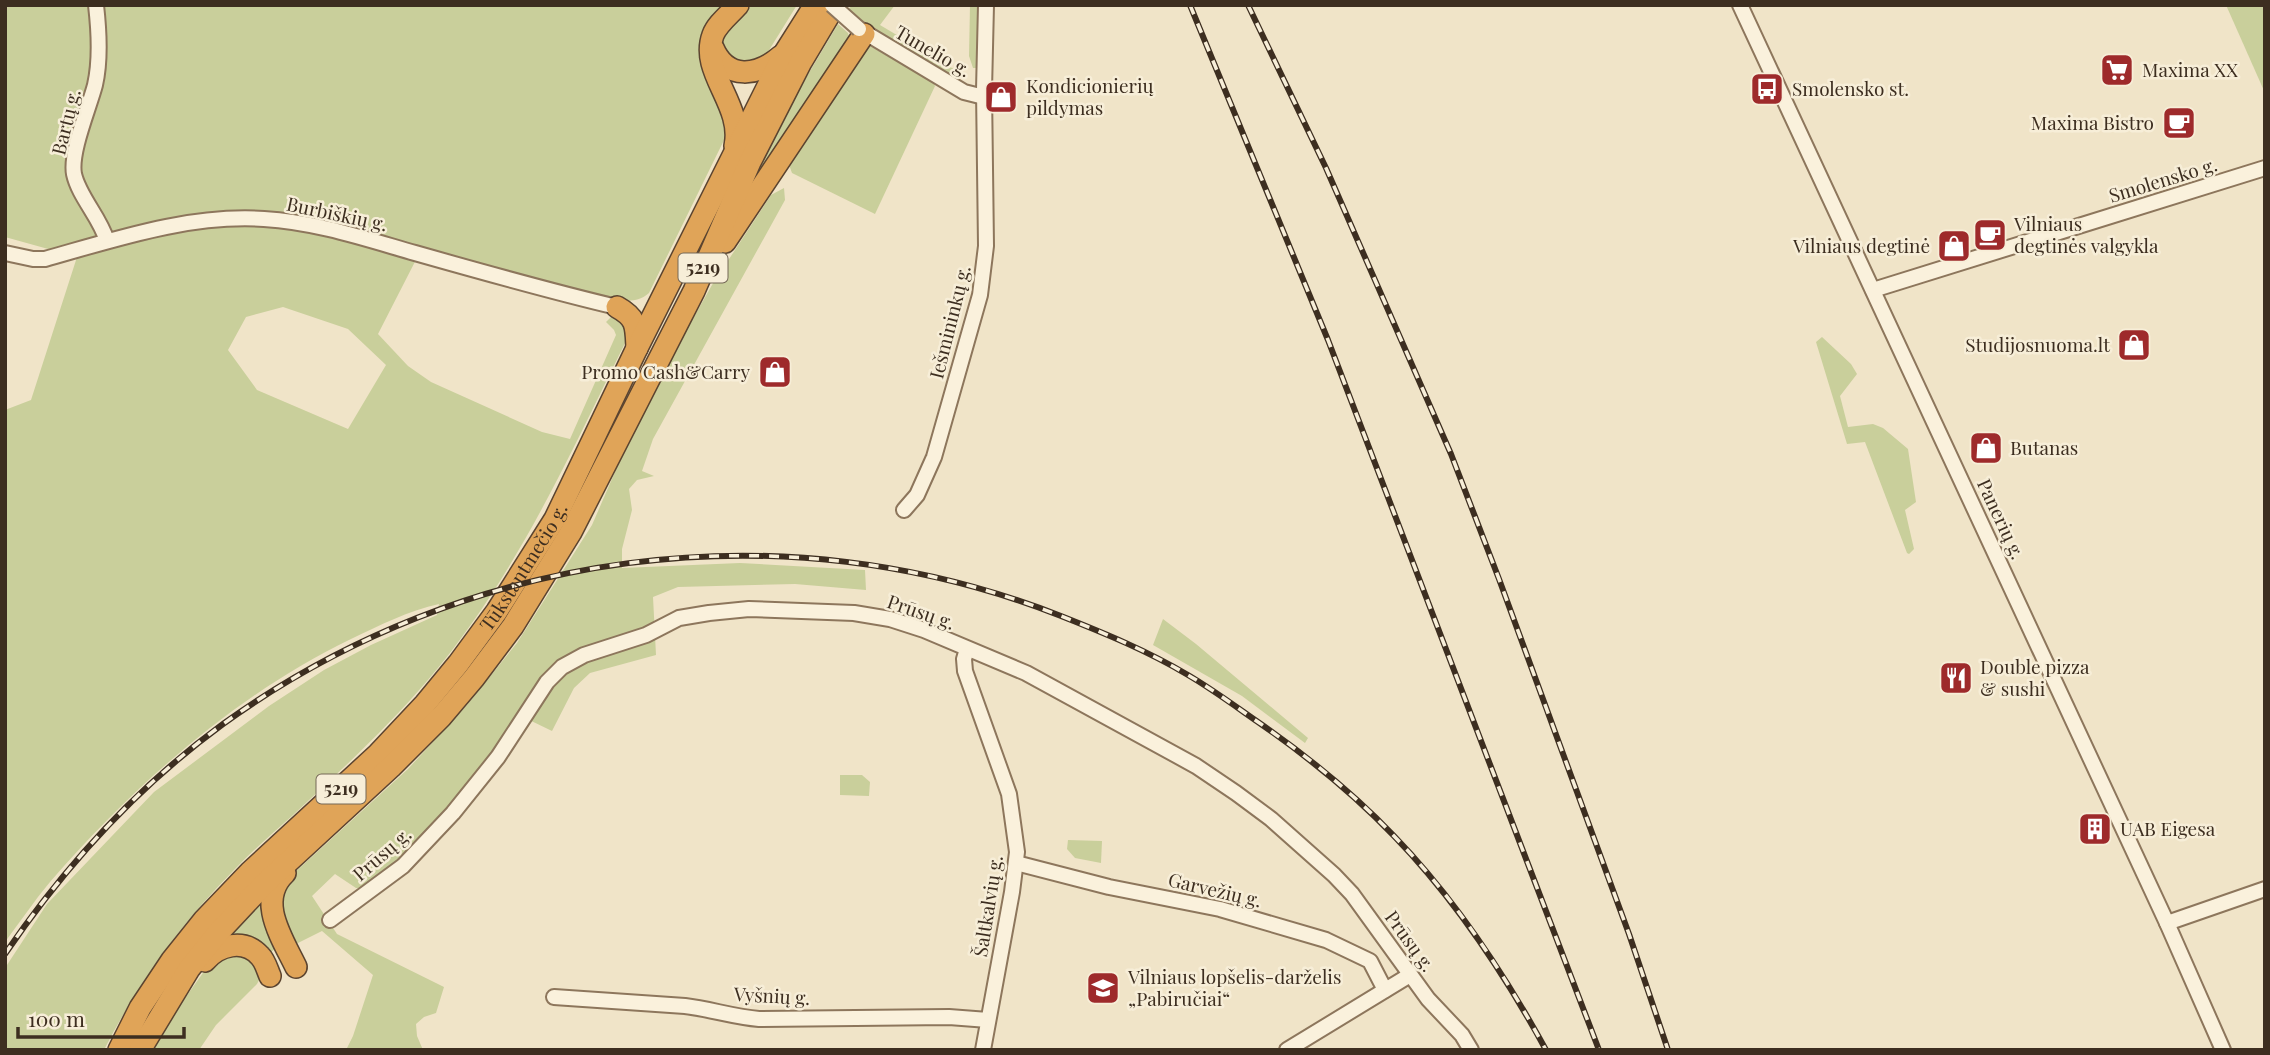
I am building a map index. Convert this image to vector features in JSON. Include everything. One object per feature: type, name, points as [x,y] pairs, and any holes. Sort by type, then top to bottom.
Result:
[{"type":"highway","points":[[732,157],[736,140],[735,118],[712,64],[711,43],[716,29],[738,5]]},
{"type":"highway","name":"Tūkstantmečio g.","points":[[119,1050],[172,960],[204,920],[250,872],[378,754],[425,704],[497,611],[555,519],[784,54],[815,5]]},
{"type":"highway","name":"Tūkstantmečio g.","points":[[140,1050],[189,969],[217,934],[263,885],[441,717],[513,626],[571,532],[694,291],[750,162],[833,5]]},
{"type":"highway","points":[[694,291],[862,31]]},
{"type":"highway","points":[[711,43],[722,63],[740,71],[758,70],[784,54]]},
{"type":"highway","points":[[617,307],[636,306],[664,294]]},
{"type":"highway","points":[[617,307],[630,314],[636,327],[637,348]]},
{"type":"highway","points":[[296,967],[275,919],[271,899],[275,886],[298,861],[313,838]]},
{"type":"highway","points":[[164,1007],[211,954],[224,947],[235,945],[252,949],[262,959],[270,976]]},
{"type":"street","name":"Bartų g.","points":[[96,5],[100,34],[96,83],[77,144],[74,173],[107,241]]},
{"type":"street","name":"Tunelio g.","points":[[833,5],[862,31],[964,92],[984,97]]},
{"type":"street","name":"Iešmininkų g.","points":[[904,510],[918,495],[934,457],[980,295],[986,246],[986,5]]},
{"type":"street","name":"Panerių g.","points":[[1740,5],[2167,923],[2223,1050]]},
{"type":"street","name":"Smolensko g.","points":[[1873,290],[2265,169]]},
{"type":"street","name":"Burbiškių g.","points":[[5,253],[45,259],[161,228],[213,220],[263,219],[352,234],[617,307]]},
{"type":"street","name":"Prūsų g.","points":[[330,920],[403,866],[453,813],[498,757],[554,674],[584,655],[646,635],[679,618],[709,613],[776,609],[854,613],[890,619],[924,630],[1026,673],[1196,766],[1236,793],[1271,818],[1352,894],[1428,999],[1462,1035],[1471,1050]]},
{"type":"street","name":"Šaltkalvių g.","points":[[967,649],[965,671],[1009,794],[1016,835],[1016,863],[983,1050]]},
{"type":"street","name":"Garvežių g.","points":[[1016,863],[1109,887],[1250,917],[1326,940],[1370,961]]},
{"type":"street","points":[[2167,923],[2265,889]]},
{"type":"street","points":[[1385,990],[1370,961],[1390,946]]},
{"type":"street","points":[[1287,1050],[1410,975]]},
{"type":"street","name":"Vyšnių g.","points":[[554,998],[705,1008],[739,1017],[760,1019],[949,1017],[988,1020]]},
{"type":"green space","points":[[5,5],[726,5],[710,23],[729,120],[727,134],[649,293],[644,297],[628,301],[605,297],[422,248],[378,334],[408,366],[431,382],[542,432],[570,439],[616,335],[606,322],[615,313],[630,333],[563,469],[515,557],[459,641],[379,733],[248,856],[196,911],[146,978],[104,1050],[5,1050],[5,968],[47,904],[154,792],[269,706],[324,670],[437,615],[439,604],[406,614],[351,639],[266,687],[226,715],[116,811],[50,882],[5,942],[5,410],[31,400],[77,257],[5,237]],"holes":[[[283,307],[348,329],[386,365],[348,429],[257,390],[228,350],[246,317]]]},
{"type":"green space","points":[[752,5],[797,5],[761,63],[731,64],[723,44],[725,32]]},
{"type":"green space","points":[[852,5],[895,5],[880,25],[952,68],[963,67],[962,72],[951,78],[870,31],[849,9]]},
{"type":"green space","points":[[970,5],[979,5],[976,68],[973,68],[969,56]]},
{"type":"green space","points":[[2226,5],[2265,5],[2265,93]]},
{"type":"green space","points":[[838,24],[848,33],[850,40],[743,202],[794,98]]},
{"type":"green space","points":[[870,46],[933,82],[935,86],[875,214],[792,173],[788,162],[860,52]]},
{"type":"green space","points":[[784,188],[785,200],[653,439],[642,471],[654,476],[637,480],[629,489],[632,510],[622,549],[622,568],[740,563],[865,570],[866,590],[795,584],[678,587],[653,597],[656,655],[590,673],[574,688],[552,731],[521,716],[499,749],[441,817],[394,866],[363,888],[356,888],[335,874],[312,896],[337,934],[444,987],[436,1013],[424,1017],[416,1024],[417,1036],[423,1050],[346,1050],[373,975],[322,931],[294,945],[281,920],[282,884],[408,769],[466,706],[517,643],[592,525],[618,465],[678,345],[712,285],[771,195]]},
{"type":"green space","points":[[1822,337],[1851,364],[1857,374],[1840,396],[1848,427],[1873,424],[1883,428],[1908,449],[1916,502],[1905,510],[1914,549],[1909,554],[1865,442],[1847,444],[1816,342]]},
{"type":"green space","points":[[1163,619],[1308,738],[1305,743],[1242,696],[1153,645]]},
{"type":"green space","points":[[840,775],[862,775],[870,782],[869,796],[840,795]]},
{"type":"green space","points":[[1068,840],[1102,841],[1101,863],[1075,858],[1067,849]]},
{"type":"green space","points":[[262,902],[278,947],[268,954],[228,938]]},
{"type":"green space","points":[[250,954],[260,978],[257,984],[216,1025],[199,1050],[153,1050],[173,1015],[215,956]]},
{"type":"railway","points":[[1190,5],[1328,340],[1599,1050]]},
{"type":"railway","points":[[1248,5],[1326,168],[1451,454],[1629,934],[1668,1050]]},
{"type":"railway","points":[[5,954],[52,890],[104,830],[191,748],[223,724],[317,665],[417,618],[521,584],[628,563],[737,556],[847,562],[955,582],[1061,616],[1157,658],[1197,680],[1232,704],[1329,776],[1417,860],[1478,938],[1546,1050]]},
{"type":"place","name":"Maxima XX","points":[[2117,70]]},
{"type":"place","name":"Smolensko st.","points":[[1767,89]]},
{"type":"place","name":"Kondicionierių pildymas","points":[[1001,97]]},
{"type":"place","name":"Maxima Bistro","points":[[2179,123]]},
{"type":"place","name":"Vilniaus degtinės valgykla","points":[[1990,235]]},
{"type":"place","name":"Vilniaus degtinė","points":[[1954,246]]},
{"type":"place","name":"Studijosnuoma.lt","points":[[2134,345]]},
{"type":"place","name":"Promo Cash&Carry","points":[[775,372]]},
{"type":"place","name":"Butanas","points":[[1986,448]]},
{"type":"place","name":"Double pizza & sushi","points":[[1956,678]]},
{"type":"place","name":"UAB Eigesa","points":[[2095,829]]},
{"type":"place","name":"Vilniaus lopšelis-darželis „Pabiručiai“","points":[[1103,988]]}]
